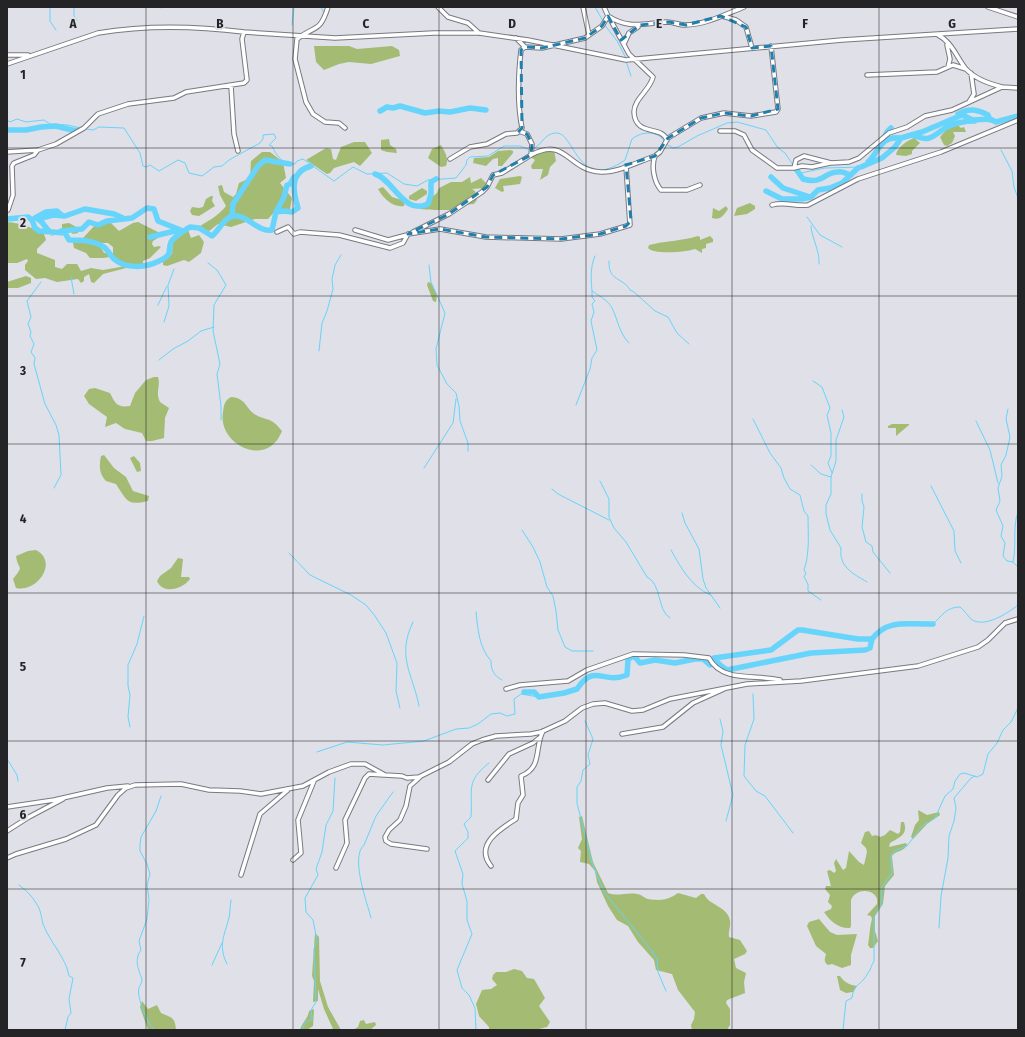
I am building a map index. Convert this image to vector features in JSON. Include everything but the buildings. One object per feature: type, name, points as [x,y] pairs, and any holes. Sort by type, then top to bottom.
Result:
[{"type":"street","points":[[328,7],[324,21],[319,27],[296,39],[296,59],[306,102],[313,114],[325,122],[339,123],[345,128]]},
{"type":"street","points":[[438,7],[448,18],[468,23],[479,33]]},
{"type":"street","points":[[604,7],[631,57],[635,59],[653,77],[649,88],[635,106],[635,118],[643,128],[662,134],[667,140]]},
{"type":"street","points":[[609,16],[618,22],[634,26],[669,22],[686,25],[721,16],[744,7]]},
{"type":"street","points":[[988,7],[1018,18]]},
{"type":"street","points":[[583,8],[589,29],[589,35]]},
{"type":"street","points":[[516,38],[525,47],[542,48],[554,44],[579,40],[602,26],[609,16]]},
{"type":"street","points":[[721,16],[736,20],[746,26],[752,48]]},
{"type":"street","points":[[624,45],[629,33],[640,25]]},
{"type":"street","points":[[7,64],[31,54],[98,33],[110,31],[186,28],[299,37],[335,38],[439,32],[479,33],[554,44],[626,60],[842,40],[1018,29]]},
{"type":"street","points":[[7,152],[38,150],[56,144],[73,136],[98,114],[128,104],[174,98],[186,92],[244,83],[247,80],[242,39],[244,32]]},
{"type":"street","points":[[938,35],[946,41],[966,69]]},
{"type":"street","points":[[946,41],[950,55],[948,67]]},
{"type":"street","points":[[277,232],[288,227],[294,234],[300,232],[339,235],[390,248],[403,243],[408,234],[449,214],[487,187],[493,175],[502,173],[539,151],[554,148],[559,150],[576,165],[594,171],[609,172],[655,156],[660,152],[667,140],[673,135],[701,118],[724,113],[751,116],[776,112],[778,109],[771,46]]},
{"type":"street","points":[[450,159],[470,147],[487,144],[506,134],[517,133],[522,128],[519,115],[519,64],[521,50],[525,47]]},
{"type":"street","points":[[7,55],[31,54]]},
{"type":"street","points":[[867,75],[937,72],[948,67],[958,66],[966,69],[985,81],[1002,87],[1018,88]]},
{"type":"street","points":[[969,102],[974,94],[970,72]]},
{"type":"street","points":[[231,86],[234,134],[238,151]]},
{"type":"street","points":[[720,131],[735,131],[744,135],[752,150],[777,168],[794,168],[802,166],[812,167],[831,163],[845,163],[854,160],[889,133],[906,127],[925,116],[952,110],[1002,87]]},
{"type":"street","points":[[772,206],[781,203],[799,206],[808,205],[858,179],[941,152],[1018,120]]},
{"type":"street","points":[[519,131],[527,134],[532,144],[531,155]]},
{"type":"street","points":[[8,210],[13,196],[12,166],[14,163],[34,155],[38,150]]},
{"type":"street","points":[[655,156],[653,164],[654,170],[661,190],[687,190],[700,185]]},
{"type":"street","points":[[794,168],[796,160],[804,156],[831,163]]},
{"type":"street","points":[[355,230],[388,240],[408,234],[440,229],[486,237],[561,239],[600,234],[605,231],[630,225],[631,221],[626,166]]},
{"type":"street","points":[[427,850],[391,844],[386,841],[385,837],[389,830],[400,820],[406,806],[410,786],[419,777],[449,762],[472,744],[482,740],[496,736],[531,734],[544,731],[565,721],[582,708],[592,704],[605,703],[632,710],[643,710],[670,699],[731,686],[760,682],[787,682],[883,671],[923,664],[978,647],[988,640],[1005,623],[1018,619]]},
{"type":"street","points":[[506,688],[520,685],[568,681],[587,670],[633,654],[684,655],[709,658],[713,666],[729,675],[767,677],[787,682]]},
{"type":"street","points":[[622,734],[664,727],[698,700],[731,686]]},
{"type":"street","points":[[488,780],[505,757],[533,743],[544,731]]},
{"type":"street","points":[[491,866],[485,856],[486,846],[497,832],[516,819],[518,803],[523,796],[520,776],[527,773],[537,760],[540,737]]},
{"type":"street","points":[[7,807],[107,788],[135,785],[181,784],[208,790],[240,791],[261,794],[303,786],[329,772],[351,764],[365,764],[385,775]]},
{"type":"street","points":[[336,868],[347,843],[345,820],[347,813],[365,778],[369,774],[402,776],[407,778],[419,777]]},
{"type":"street","points":[[293,860],[301,853],[298,820],[314,781]]},
{"type":"street","points":[[7,858],[66,838],[96,824],[118,795],[126,788],[135,785]]},
{"type":"street","points":[[242,874],[255,825],[260,814],[289,789]]},
{"type":"street","points":[[7,831],[29,817],[69,796]]},
{"type":"highlighted area","points":[[608,16],[621,40],[640,25],[669,22],[686,25],[721,16],[746,27],[752,48],[771,46],[778,109],[751,116],[724,113],[701,118],[668,138],[655,156],[626,165],[631,221],[626,226],[600,234],[561,239],[486,237],[440,229],[408,234],[449,214],[487,187],[493,175],[531,155],[532,144],[527,134],[519,131],[522,128],[519,64],[521,50],[525,47],[542,48],[585,38],[602,26]]},
{"type":"green space","points":[[314,46],[349,46],[357,49],[392,46],[399,50],[400,56],[371,64],[349,62],[324,70],[316,62]]},
{"type":"green space","points":[[958,125],[961,128],[964,127],[966,132],[953,132],[955,136],[952,143],[947,146],[944,145],[940,137],[947,129]]},
{"type":"green space","points":[[914,138],[920,143],[912,151],[912,154],[906,156],[896,155],[900,147]]},
{"type":"green space","points":[[389,139],[390,145],[396,149],[397,153],[381,150],[381,140]]},
{"type":"green space","points":[[354,142],[365,142],[372,153],[360,166],[354,162],[334,168],[327,174],[306,160],[326,148],[331,149],[333,159],[336,160],[341,147]]},
{"type":"green space","points":[[441,145],[447,160],[446,166],[441,167],[428,158],[432,149]]},
{"type":"green space","points":[[554,150],[556,161],[550,167],[548,175],[540,180],[543,169],[532,169],[531,166],[535,160],[532,158],[533,155]]},
{"type":"green space","points":[[498,151],[513,151],[513,153],[502,166],[498,166],[498,158],[493,159],[486,166],[473,163],[474,158],[489,157]]},
{"type":"green space","points":[[262,152],[270,152],[283,162],[286,178],[280,183],[292,198],[290,209],[285,212],[276,210],[268,219],[255,219],[231,227],[218,224],[208,232],[199,230],[200,226],[217,215],[226,206],[220,195],[218,186],[222,185],[224,192],[233,197],[236,194],[239,183],[250,178],[251,161]]},
{"type":"green space","points":[[470,177],[471,183],[481,178],[487,184],[484,188],[472,189],[475,191],[477,200],[474,204],[450,210],[421,209],[422,205],[437,193],[439,188],[451,182],[462,182]]},
{"type":"green space","points":[[522,177],[520,184],[503,186],[504,191],[502,192],[495,188],[500,179]]},
{"type":"green space","points":[[383,187],[392,197],[405,201],[404,206],[392,204],[386,199],[378,189]]},
{"type":"green space","points":[[422,188],[427,191],[427,194],[416,201],[409,199],[409,196]]},
{"type":"green space","points":[[213,196],[212,201],[215,206],[199,216],[192,215],[190,211],[192,207],[203,207],[206,199]]},
{"type":"green space","points":[[750,203],[755,206],[755,209],[747,214],[734,216],[737,208]]},
{"type":"green space","points":[[726,206],[728,209],[722,217],[717,219],[712,218],[713,208],[719,211]]},
{"type":"green space","points":[[7,222],[27,226],[44,234],[46,240],[37,249],[37,253],[55,260],[55,267],[62,269],[67,264],[77,264],[81,271],[91,268],[103,270],[126,266],[126,268],[103,274],[94,283],[91,282],[89,274],[84,277],[84,281],[81,283],[78,279],[57,282],[45,278],[36,279],[25,270],[25,265],[28,261],[27,259],[17,263],[7,263]]},
{"type":"green space","points":[[138,222],[160,233],[161,236],[153,241],[152,244],[154,247],[161,247],[150,258],[143,261],[143,265],[135,266],[123,263],[113,256],[113,247],[108,243],[97,243],[83,238],[96,224],[111,223],[119,231],[133,223]]},
{"type":"green space","points":[[69,223],[78,228],[78,233],[73,234],[70,231],[62,229],[62,224]]},
{"type":"green space","points":[[188,230],[191,238],[199,235],[204,242],[201,253],[189,262],[184,260],[167,266],[163,265],[163,260],[172,254],[173,242]]},
{"type":"green space","points":[[698,236],[700,237],[700,240],[710,236],[713,239],[713,242],[706,244],[706,248],[702,249],[702,253],[695,249],[678,252],[656,252],[648,248],[649,245]]},
{"type":"green space","points":[[74,239],[96,244],[104,253],[108,253],[110,257],[90,258],[86,253],[74,248]]},
{"type":"green space","points":[[26,276],[31,278],[31,283],[18,288],[7,288],[7,282]]},
{"type":"green space","points":[[428,282],[431,283],[437,295],[436,302],[433,301],[427,285]]},
{"type":"green space","points":[[158,377],[158,395],[160,402],[169,408],[165,418],[164,438],[146,441],[142,433],[125,429],[116,423],[105,427],[107,417],[89,404],[84,396],[89,389],[95,388],[110,393],[117,404],[122,406],[130,406],[135,393],[146,380]]},
{"type":"green space","points":[[231,397],[240,399],[252,413],[272,421],[278,426],[282,431],[275,443],[266,449],[255,451],[245,448],[235,442],[228,434],[223,424],[224,405]]},
{"type":"green space","points":[[892,424],[909,425],[896,436],[896,428],[888,428],[888,426]]},
{"type":"green space","points":[[104,455],[114,468],[126,477],[133,491],[149,496],[148,501],[136,503],[128,501],[116,484],[106,481],[102,475],[100,466],[101,456]]},
{"type":"green space","points":[[134,456],[140,463],[141,471],[137,472],[130,458]]},
{"type":"green space","points":[[36,550],[43,555],[46,562],[42,575],[38,581],[31,586],[16,588],[13,579],[20,568],[16,556],[28,551]]},
{"type":"green space","points":[[178,558],[183,559],[181,577],[189,577],[190,579],[183,586],[178,588],[164,588],[157,581],[160,576],[171,568]]},
{"type":"green space","points":[[918,810],[927,815],[939,812],[940,815],[927,824],[913,839],[911,837],[915,825],[919,820]]},
{"type":"green space","points":[[582,816],[593,862],[608,893],[615,895],[638,894],[648,899],[657,900],[668,899],[678,893],[696,898],[701,894],[704,894],[706,898],[726,912],[729,916],[729,937],[740,940],[747,951],[745,954],[734,959],[736,968],[746,973],[744,982],[745,993],[727,1000],[726,1003],[730,1009],[730,1025],[727,1030],[692,1030],[691,1025],[695,1012],[678,990],[672,974],[656,970],[654,960],[638,942],[628,926],[617,920],[608,906],[597,882],[595,871],[589,864],[580,862],[581,851],[578,848],[582,839],[579,817]]},
{"type":"green space","points":[[901,822],[904,822],[904,833],[890,843],[889,847],[906,843],[907,845],[904,849],[892,856],[894,875],[885,886],[883,904],[875,916],[875,931],[878,941],[873,948],[870,948],[868,945],[872,919],[871,916],[867,915],[877,904],[875,895],[871,892],[862,891],[854,896],[851,900],[850,928],[838,925],[824,912],[831,909],[832,906],[828,902],[830,895],[825,889],[826,886],[831,886],[827,871],[830,870],[834,873],[836,871],[834,863],[836,859],[843,870],[846,868],[849,851],[859,862],[864,865],[867,852],[866,848],[861,843],[865,832],[869,831],[872,836],[876,835],[880,837],[885,835],[890,830],[898,834],[900,832]]},
{"type":"green space","points":[[819,919],[830,932],[837,935],[857,934],[851,955],[851,965],[842,968],[832,964],[828,965],[825,962],[826,954],[816,946],[807,926],[809,922]]},
{"type":"green space","points":[[315,933],[319,937],[320,981],[328,1007],[341,1030],[333,1029],[324,1009],[318,989],[318,1001],[313,1002],[314,981],[312,976]]},
{"type":"green space","points":[[514,969],[522,971],[527,978],[534,979],[545,998],[539,1006],[550,1022],[547,1027],[535,1030],[489,1030],[489,1027],[479,1016],[476,1004],[482,990],[491,989],[497,985],[492,979],[493,975],[496,972],[506,972]]},
{"type":"green space","points":[[837,976],[840,976],[852,985],[857,986],[853,992],[846,993],[840,990]]},
{"type":"green space","points":[[142,1001],[148,1009],[157,1005],[161,1013],[174,1020],[176,1030],[148,1030],[140,1007]]},
{"type":"green space","points":[[313,1009],[313,1026],[307,1030],[300,1030],[309,1011]]},
{"type":"green space","points":[[364,1020],[366,1024],[375,1022],[376,1025],[370,1030],[353,1030],[358,1027],[360,1021]]},
{"type":"waterway","points":[[50,7],[50,21],[56,30]]},
{"type":"waterway","points":[[74,7],[74,16],[77,20]]},
{"type":"waterway","points":[[292,25],[294,7]]},
{"type":"waterway","points":[[321,7],[324,13]]},
{"type":"waterway","points":[[595,7],[603,21]]},
{"type":"waterway","points":[[604,24],[617,41],[626,58]]},
{"type":"waterway","points":[[626,61],[631,76]]},
{"type":"waterway","points":[[380,111],[387,107],[393,108],[400,106],[425,113],[439,111],[450,112],[470,108],[486,110]]},
{"type":"waterway","points":[[958,114],[969,110],[976,110],[988,115],[990,120]]},
{"type":"waterway","points":[[861,167],[882,158],[895,147],[901,138],[922,132],[962,115],[973,120],[990,119],[996,122],[1018,116]]},
{"type":"waterway","points":[[7,120],[10,122],[17,119],[26,122],[44,120],[50,124],[68,125],[80,128]]},
{"type":"waterway","points":[[911,135],[930,138],[947,127],[961,122],[975,121]]},
{"type":"waterway","points":[[666,144],[673,148],[678,147],[697,136],[727,123],[737,122],[766,130],[778,148],[785,153],[793,165]]},
{"type":"waterway","points":[[7,130],[26,130],[56,126],[76,131],[80,130]]},
{"type":"waterway","points":[[86,129],[93,130],[99,127],[124,128],[140,153],[143,166],[146,167],[150,165],[159,171],[178,160],[185,163],[189,173],[202,176],[214,167],[222,166],[229,160],[260,143],[263,139],[263,135],[274,134],[276,138],[269,145],[272,146],[278,156],[284,161],[295,164],[297,161],[303,159],[334,181],[353,167],[367,174],[387,173],[404,184],[417,186],[428,180],[456,178],[470,157],[488,156],[504,146],[520,146],[530,150]]},
{"type":"waterway","points":[[883,139],[891,128]]},
{"type":"waterway","points":[[533,149],[548,135],[555,133],[562,135],[579,158],[587,166],[596,170],[609,168],[625,160],[632,139],[640,134],[650,133],[658,135],[665,142]]},
{"type":"waterway","points":[[868,162],[884,141],[894,138],[901,138]]},
{"type":"waterway","points":[[1001,150],[1012,171],[1014,187],[1018,198]]},
{"type":"waterway","points":[[232,216],[233,204],[258,166],[265,160],[290,164]]},
{"type":"waterway","points":[[7,219],[28,217],[32,220],[35,228],[39,231],[65,233],[69,240],[82,240],[95,243],[104,247],[114,259],[124,265],[148,265],[167,257],[171,242],[180,233],[190,227],[199,228],[212,236],[227,219],[233,216],[238,216],[260,228],[272,230],[276,212],[292,212],[298,208],[294,183],[299,173],[311,166]]},
{"type":"waterway","points":[[796,170],[801,173],[825,168],[861,167]]},
{"type":"waterway","points":[[766,191],[782,199],[802,199],[811,197],[818,190],[830,188],[842,183],[858,168]]},
{"type":"waterway","points":[[796,169],[803,179],[810,180],[819,179],[829,174],[841,172],[851,175]]},
{"type":"waterway","points":[[375,174],[388,182],[405,201],[412,205],[420,206],[428,204],[431,194],[431,182],[436,179]]},
{"type":"waterway","points":[[276,212],[284,197],[287,185],[290,184],[294,177]]},
{"type":"waterway","points":[[771,177],[783,188],[810,197]]},
{"type":"waterway","points":[[61,231],[82,229],[89,222],[98,225],[107,221],[132,218],[147,208],[154,209],[158,221],[183,231]]},
{"type":"waterway","points":[[38,219],[53,215],[65,216],[85,209],[114,214],[123,218]]},
{"type":"waterway","points":[[35,218],[46,212],[57,211],[63,216]]},
{"type":"waterway","points":[[807,217],[820,235],[842,247]]},
{"type":"waterway","points":[[38,219],[52,233]]},
{"type":"waterway","points":[[811,226],[819,264]]},
{"type":"waterway","points":[[150,237],[179,230]]},
{"type":"waterway","points":[[319,351],[322,323],[333,289],[332,279],[335,265],[341,255]]},
{"type":"waterway","points":[[595,256],[593,260],[591,278],[592,291],[611,305],[621,331],[629,343]]},
{"type":"waterway","points":[[609,261],[609,268],[613,276],[624,283],[655,311],[668,317],[677,333],[689,344]]},
{"type":"waterway","points":[[208,263],[217,270],[226,285],[214,305],[213,331],[220,364],[217,374],[221,406],[221,420]]},
{"type":"waterway","points":[[429,265],[431,282],[445,313],[436,349],[437,365],[447,384],[456,393],[460,421],[468,443],[468,451]]},
{"type":"waterway","points":[[164,322],[169,306],[168,285],[174,269]]},
{"type":"waterway","points":[[71,277],[74,294]]},
{"type":"waterway","points":[[41,282],[27,301],[31,317],[28,324],[31,332],[30,336],[34,344],[31,352],[35,358],[34,364],[45,404],[56,425],[59,435],[61,475],[54,488]]},
{"type":"waterway","points":[[158,305],[167,286]]},
{"type":"waterway","points":[[576,405],[590,369],[592,358],[597,350],[591,321],[594,312],[592,304],[595,301],[592,297],[592,291]]},
{"type":"waterway","points":[[159,360],[201,331],[214,327]]},
{"type":"waterway","points":[[813,381],[822,387],[830,408],[827,415],[831,433],[831,456],[828,463],[832,473]]},
{"type":"waterway","points":[[424,468],[453,423],[456,399]]},
{"type":"waterway","points":[[1008,409],[1006,419],[1010,437],[1006,455],[1001,465],[1002,476],[998,488],[1000,501],[996,510],[1003,526],[1001,536],[1005,543],[1003,556],[1007,561],[1013,562],[1018,567]]},
{"type":"waterway","points":[[842,410],[844,417],[836,440],[836,461],[831,477],[831,494],[826,505],[826,514],[830,530],[841,548],[841,555],[844,565],[867,582]]},
{"type":"waterway","points":[[753,419],[770,453],[781,468],[790,489],[800,495],[804,511],[808,516],[808,550],[804,570],[806,573],[804,577],[808,584],[808,591],[821,600]]},
{"type":"waterway","points":[[976,421],[990,450],[998,483]]},
{"type":"waterway","points":[[811,465],[821,474],[831,477]]},
{"type":"waterway","points":[[600,481],[609,499],[609,517],[614,528],[626,542],[647,577],[652,580],[663,610],[670,618]]},
{"type":"waterway","points":[[931,486],[954,531],[955,551],[961,563]]},
{"type":"waterway","points":[[552,489],[558,494],[609,520]]},
{"type":"waterway","points":[[862,494],[864,507],[862,527],[866,542],[872,546],[873,552],[890,573]]},
{"type":"waterway","points":[[1013,562],[1015,549],[1015,524],[1018,512]]},
{"type":"waterway","points":[[682,513],[685,523],[699,549],[703,579],[706,588],[720,608]]},
{"type":"waterway","points":[[522,530],[533,547],[540,562],[547,587],[553,596],[558,630],[565,647],[572,651],[593,651]]},
{"type":"waterway","points":[[671,550],[692,582],[710,595]]},
{"type":"waterway","points":[[289,553],[310,575],[351,595],[366,605],[375,616],[386,633],[397,663],[396,691],[400,708]]},
{"type":"waterway","points":[[933,624],[945,612],[955,607],[960,607],[971,619],[976,622],[982,622],[996,619],[1018,605]]},
{"type":"waterway","points":[[476,612],[478,632],[484,650],[491,661],[494,672],[497,677],[502,680]]},
{"type":"waterway","points":[[130,727],[128,717],[130,695],[128,686],[128,665],[137,644],[144,616]]},
{"type":"waterway","points":[[413,622],[408,634],[406,656],[407,665],[419,706]]},
{"type":"waterway","points":[[714,658],[771,650],[798,630],[858,639],[872,639],[878,632],[892,625],[933,624]]},
{"type":"waterway","points":[[524,692],[534,692],[539,697],[564,693],[577,689],[583,681],[594,675],[611,678],[627,675],[628,660],[631,657],[635,657],[640,663],[655,660],[675,663],[703,659],[710,665],[714,658],[727,670],[811,653],[865,650],[870,648],[872,639]]},
{"type":"waterway","points":[[317,752],[347,742],[383,745],[424,741],[456,729],[469,728],[478,724],[491,714],[500,713],[507,716],[515,714],[514,699],[521,694],[539,697]]},
{"type":"waterway","points":[[753,694],[754,719],[745,745],[744,776],[756,791],[765,796],[793,833]]},
{"type":"waterway","points":[[843,1030],[846,1001],[852,998],[854,990],[866,977],[874,961],[874,917],[881,905],[882,887],[892,873],[891,855],[894,851],[907,846],[922,826],[935,818],[945,796],[953,789],[955,781],[960,774],[964,773],[977,777],[983,774],[988,754],[997,743],[1003,730],[1011,722],[1018,708]]},
{"type":"waterway","points":[[720,719],[723,731],[721,745],[733,795],[726,821]]},
{"type":"waterway","points":[[585,721],[593,739],[588,755],[590,764],[583,770],[581,781],[577,787],[577,803],[592,863],[604,892],[657,959],[658,972],[666,991]]},
{"type":"waterway","points":[[7,759],[17,775],[18,781]]},
{"type":"waterway","points":[[476,1030],[475,1008],[469,995],[462,988],[457,970],[472,934],[467,920],[467,901],[462,884],[463,874],[455,851],[468,838],[468,832],[464,824],[471,817],[471,793],[473,781],[481,770],[489,763]]},
{"type":"waterway","points":[[939,928],[941,896],[948,858],[949,836],[954,821],[956,808],[954,798],[971,778],[975,776]]},
{"type":"waterway","points":[[302,1030],[305,1023],[312,1019],[311,1010],[316,1002],[314,949],[317,940],[313,920],[306,912],[305,898],[318,875],[316,869],[322,852],[326,825],[333,811],[335,778]]},
{"type":"waterway","points":[[371,918],[363,891],[359,869],[360,851],[376,816],[393,792]]},
{"type":"waterway","points":[[155,1030],[146,1017],[139,997],[139,988],[142,979],[137,960],[141,950],[139,941],[147,919],[149,899],[147,885],[150,874],[147,864],[140,851],[141,837],[156,811],[161,796]]},
{"type":"waterway","points":[[19,885],[31,896],[38,906],[46,931],[65,963],[69,976],[73,978],[69,999],[71,1013],[68,1017],[65,1030]]},
{"type":"waterway","points":[[227,964],[224,958],[222,946],[229,918],[231,900]]},
{"type":"waterway","points":[[212,965],[222,943]]}]
